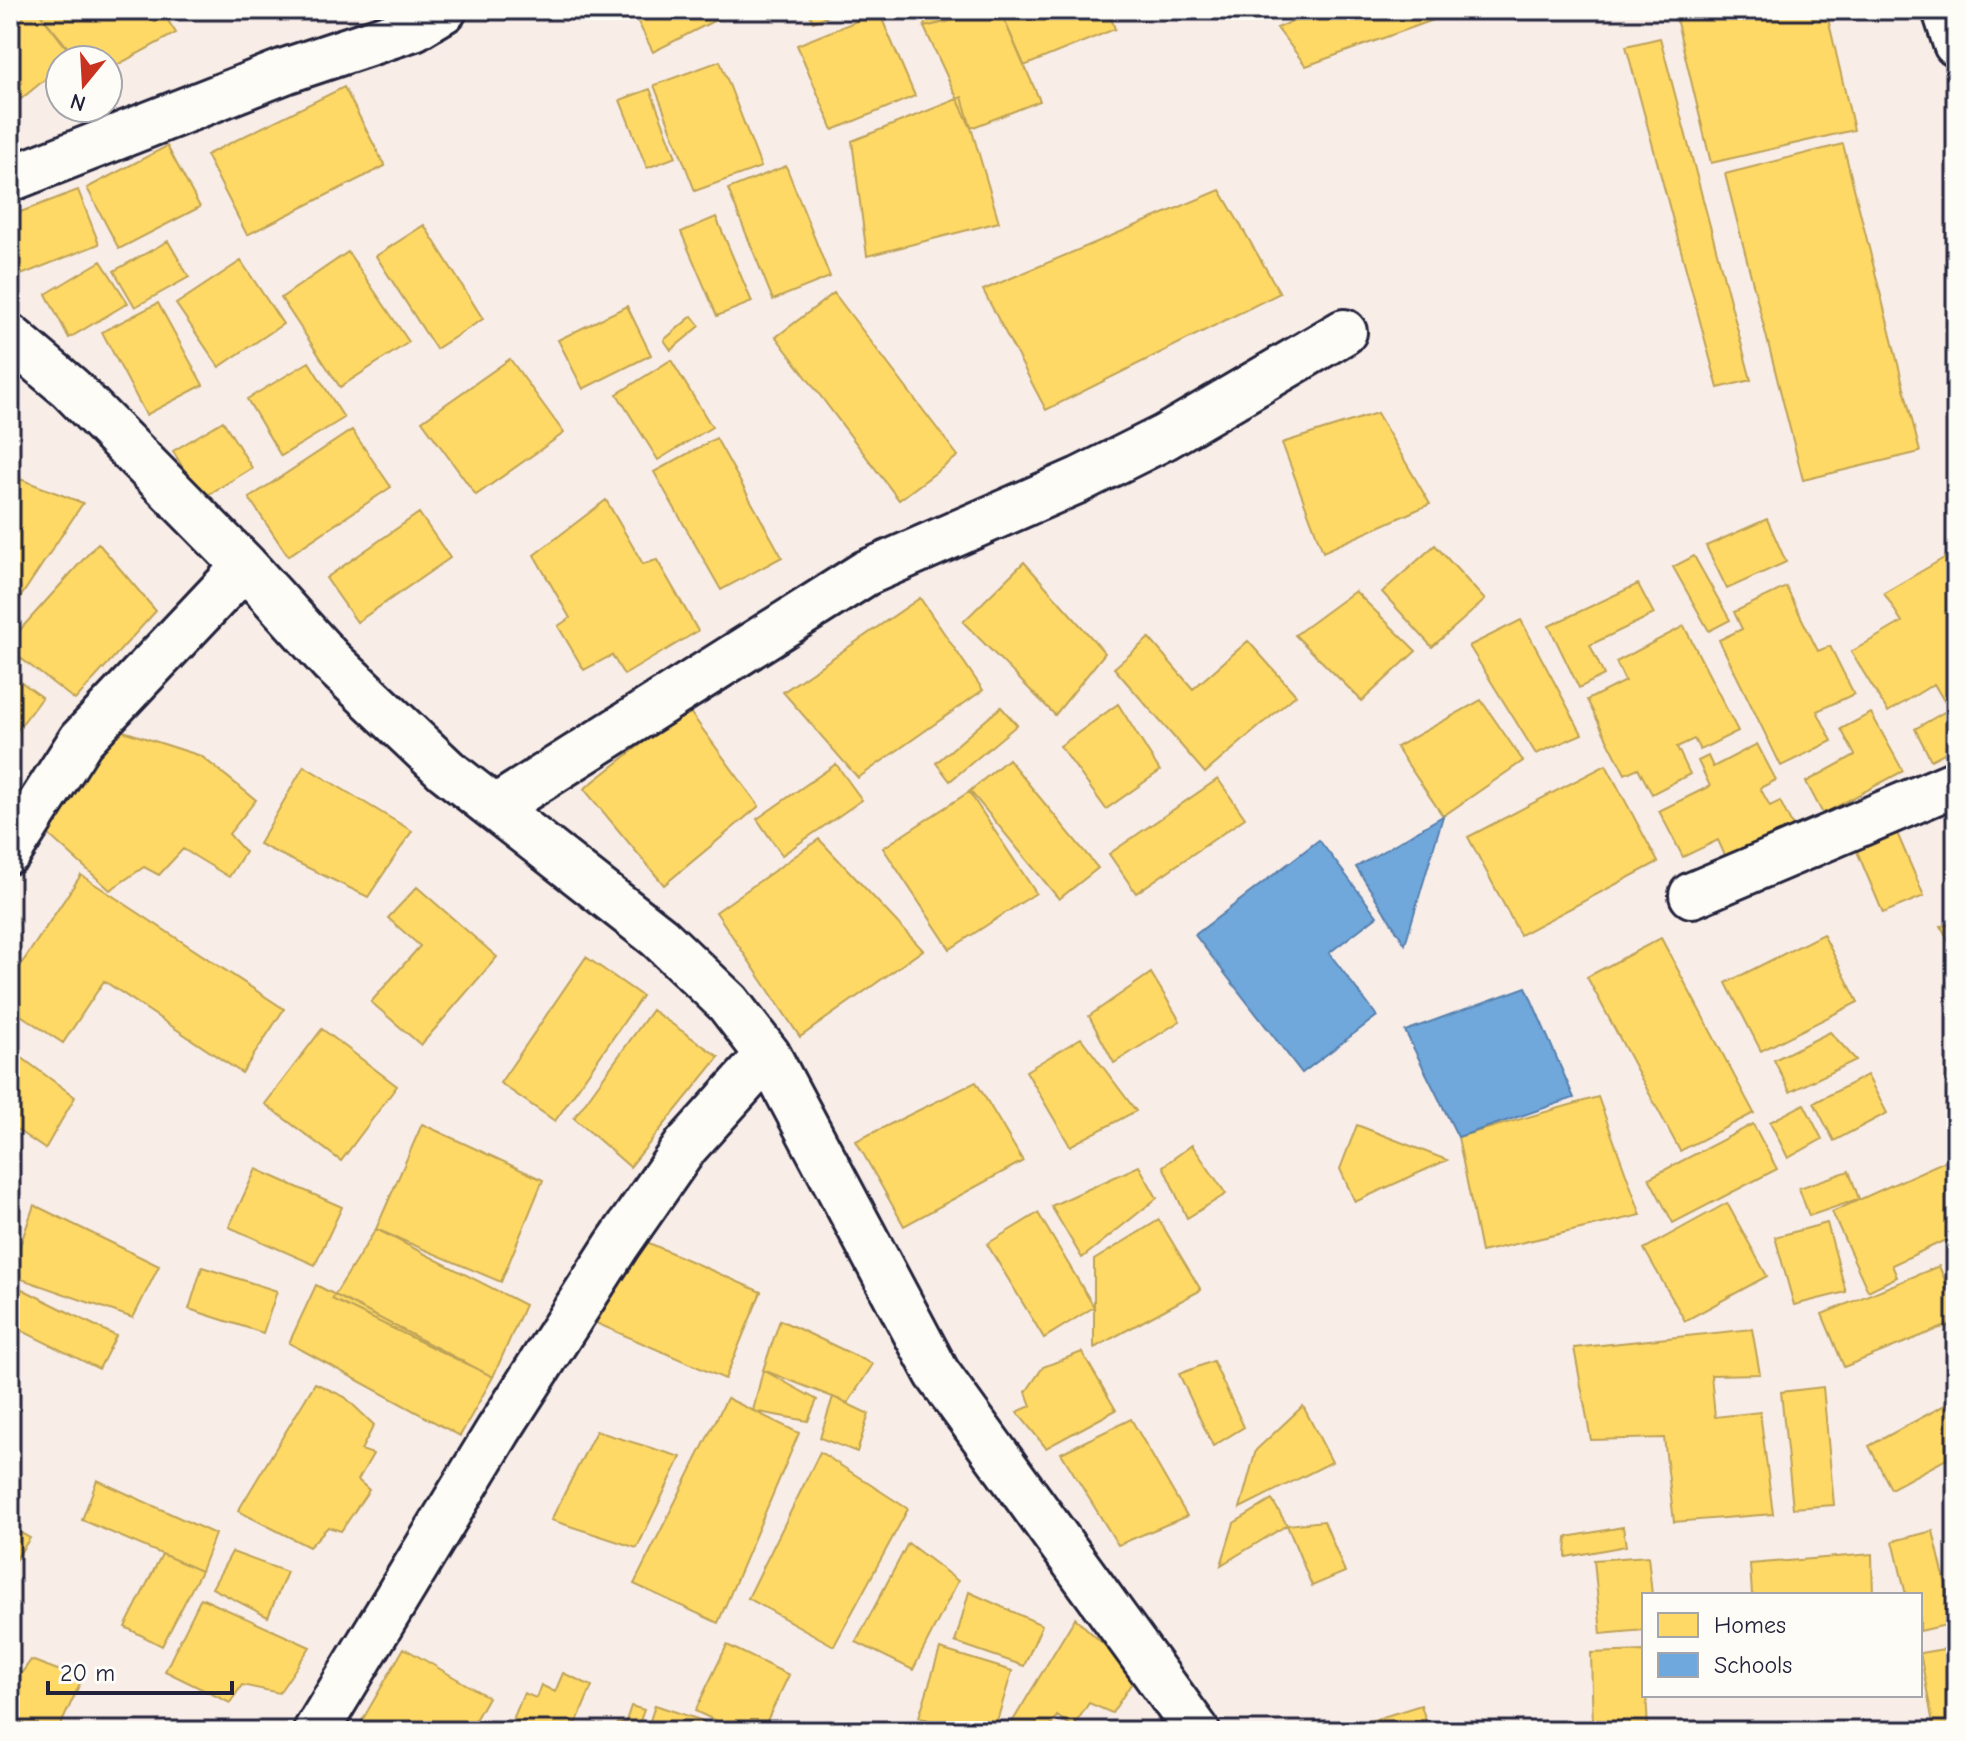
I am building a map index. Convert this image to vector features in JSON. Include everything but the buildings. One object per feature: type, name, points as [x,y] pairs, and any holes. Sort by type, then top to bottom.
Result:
[{"type":"street","points":[[10,179],[285,71],[414,28],[444,10]]},
{"type":"street","points":[[496,807],[866,573],[1136,451],[1344,332]]},
{"type":"street","points":[[10,337],[70,388],[245,566],[331,661],[395,723],[446,770],[659,937],[728,1003],[768,1055],[937,1373],[1197,1731]]},
{"type":"street","points":[[10,851],[81,740],[245,566]]},
{"type":"street","points":[[1692,895],[1956,783]]},
{"type":"street","points":[[316,1731],[498,1431],[617,1245],[686,1146],[768,1055]]}]
